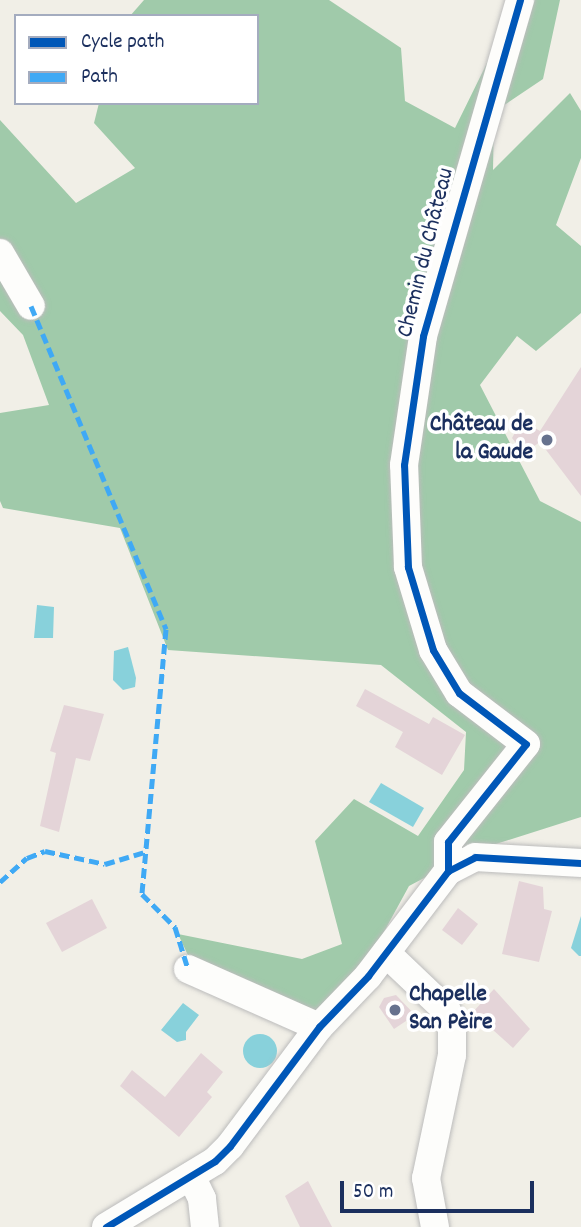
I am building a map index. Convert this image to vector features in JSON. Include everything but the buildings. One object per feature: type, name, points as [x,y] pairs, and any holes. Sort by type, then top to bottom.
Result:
[{"type":"street","name":"Chemin du Château","points":[[448,871],[448,842],[526,744],[459,693],[433,650],[408,567],[404,466],[424,336],[520,0]]},
{"type":"street","points":[[0,253],[31,306]]},
{"type":"street","points":[[106,1227],[191,1176],[230,1146],[319,1027],[386,953],[448,871],[475,857],[581,863]]},
{"type":"street","points":[[386,953],[447,1011],[452,1023],[452,1055],[426,1178],[435,1227]]},
{"type":"street","points":[[188,969],[319,1027]]},
{"type":"street","points":[[191,1176],[202,1199],[205,1227]]},
{"type":"green space","points":[[144,0],[329,0],[401,48],[405,101],[455,128],[518,0],[560,0],[543,79],[494,112],[493,170],[570,93],[581,111],[581,158],[556,225],[581,246],[581,313],[536,351],[517,336],[480,385],[540,501],[581,522],[581,817],[477,850],[409,886],[367,963],[312,1020],[193,966],[178,934],[302,959],[342,944],[315,841],[354,799],[418,836],[464,770],[466,732],[381,665],[168,650],[120,528],[3,508],[0,501],[0,413],[49,405],[23,335],[0,311],[0,120],[76,203],[135,168],[94,123],[98,105],[259,105],[259,14],[132,14]]},
{"type":"water","points":[[37,605],[54,607],[53,638],[34,638]]},
{"type":"water","points":[[128,647],[136,678],[135,687],[123,690],[113,680],[114,651]]},
{"type":"water","points":[[381,783],[424,808],[413,827],[369,802]]},
{"type":"water","points":[[581,916],[581,956],[579,956],[571,948]]},
{"type":"water","points":[[183,1003],[199,1015],[186,1032],[186,1040],[177,1042],[161,1030]]},
{"type":"water","points":[[260,1034],[272,1039],[277,1051],[272,1063],[260,1068],[248,1063],[243,1051],[248,1039]]},
{"type":"marked path","points":[[31,306],[166,629],[142,894],[175,927],[188,969]]},
{"type":"marked path","points":[[0,882],[27,858],[45,851],[105,864],[145,852]]},
{"type":"cycle path","points":[[448,871],[448,842],[526,744],[459,693],[433,650],[408,567],[404,465],[423,336],[520,0]]},
{"type":"cycle path","points":[[106,1227],[215,1161],[230,1146],[319,1027],[368,976],[448,871],[475,857],[581,863]]},
{"type":"place","name":"Château de la Gaude","points":[[547,440]]},
{"type":"place","name":"Chapelle San Pèire","points":[[395,1010]]}]
